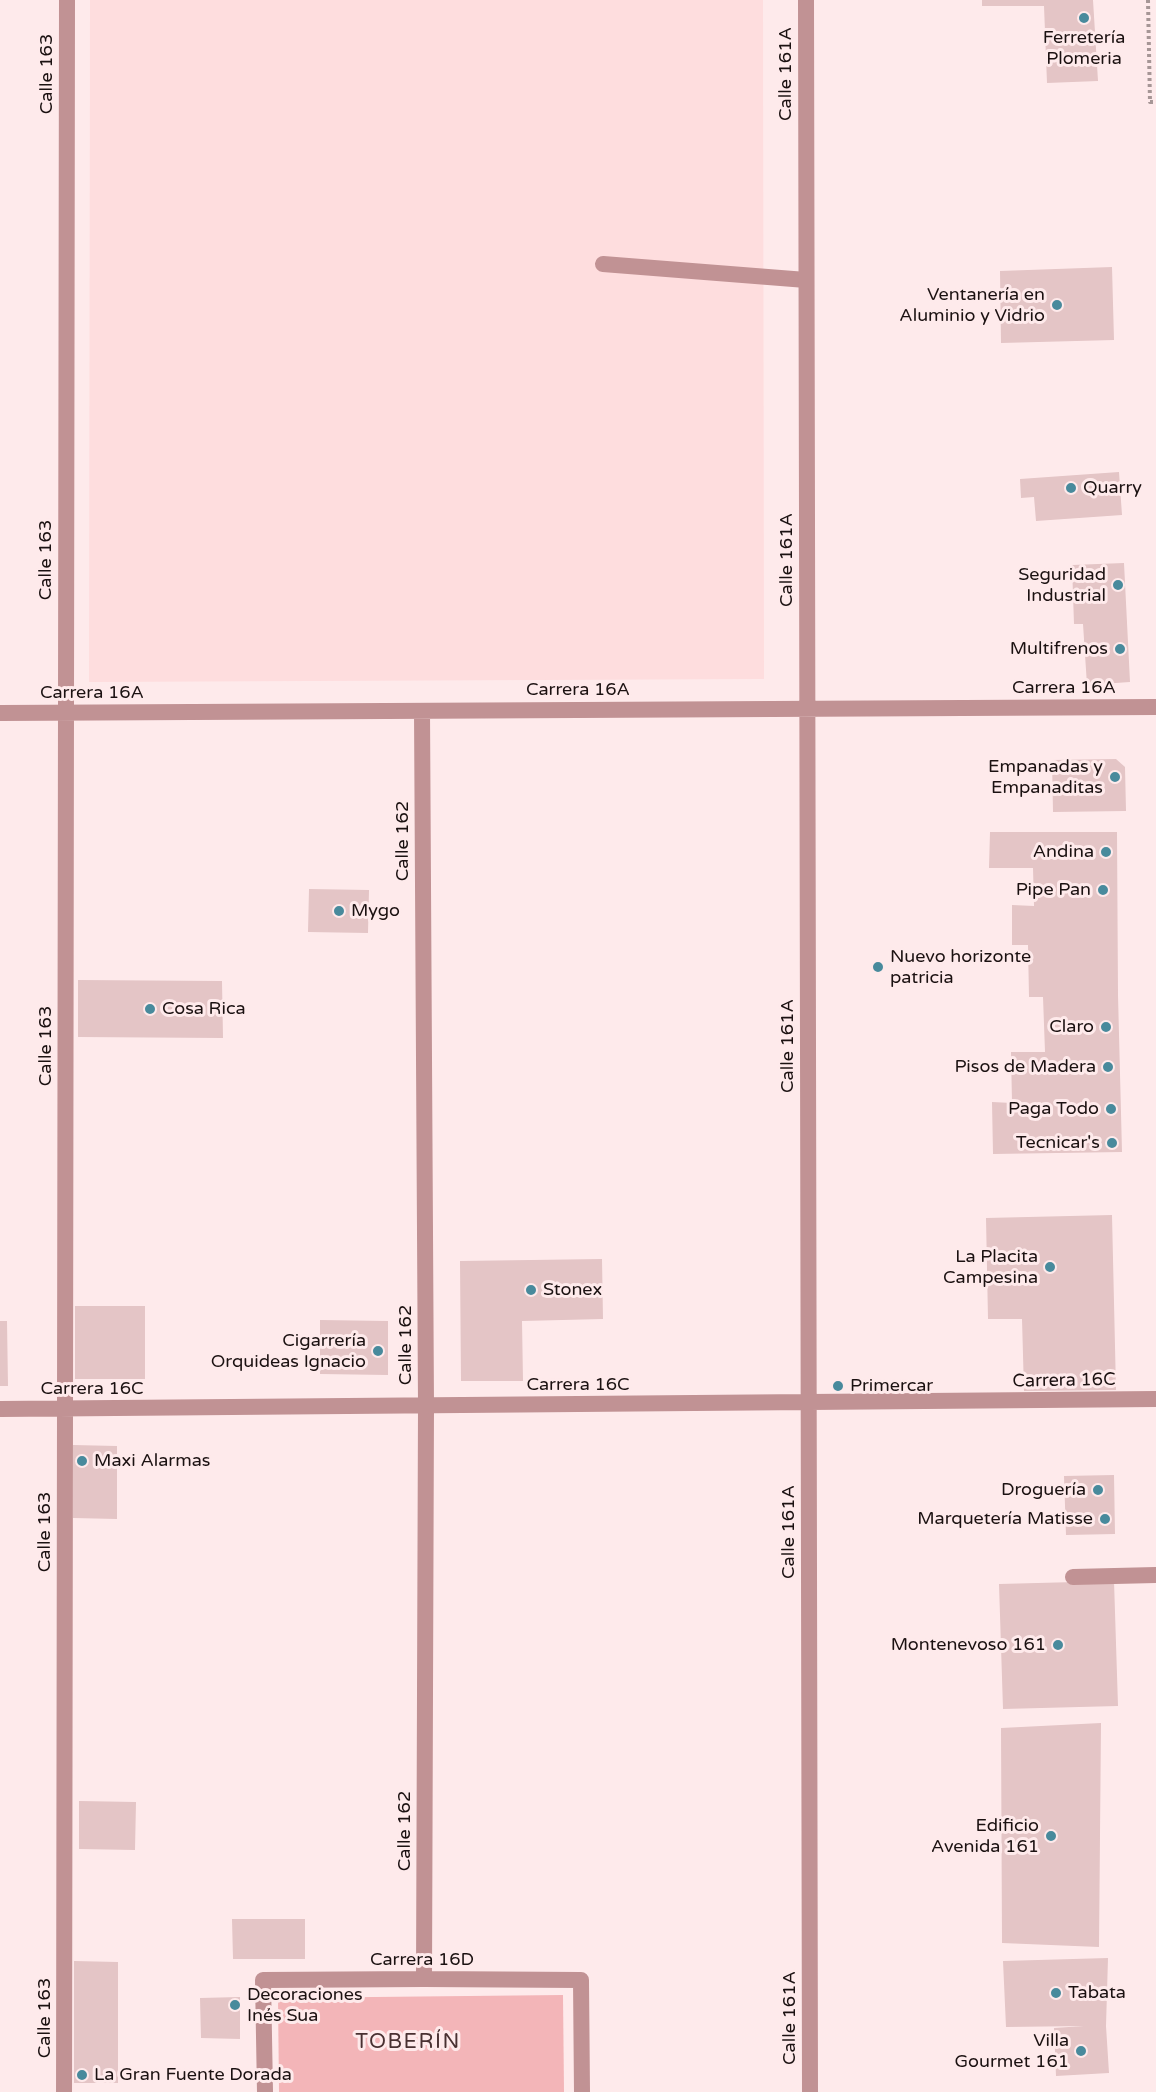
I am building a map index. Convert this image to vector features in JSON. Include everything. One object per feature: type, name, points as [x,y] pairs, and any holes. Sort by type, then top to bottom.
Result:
[{"type":"street","name":"Calle 163","points":[[64,2092],[67,0]]},
{"type":"street","name":"Calle 161A","points":[[806,0],[810,2092]]},
{"type":"street","points":[[603,264],[806,280]]},
{"type":"street","name":"Carrera 16A","points":[[0,713],[1156,707]]},
{"type":"street","name":"Calle 162","points":[[422,711],[426,1405],[424,1979]]},
{"type":"street","name":"Carrera 16C","points":[[0,1409],[1156,1399]]},
{"type":"street","points":[[1073,1577],[1156,1575]]},
{"type":"street","name":"Carrera 16D","points":[[265,2092],[263,1980],[424,1979],[581,1980],[582,2092]]},
{"type":"path","points":[[1148,0],[1150,102],[1156,102]]},
{"type":"shaded area","points":[[90,0],[763,0],[764,679],[89,682]]},
{"type":"shaded area","points":[[563,1995],[564,2092],[279,2092],[278,1998]]},
{"type":"building","points":[[982,0],[1093,0],[1098,81],[1047,83],[1044,6],[982,6]]},
{"type":"building","name":"Ventanería en Aluminio y Vidrio","points":[[1112,267],[1114,340],[1001,343],[1000,271]]},
{"type":"building","name":"Quarry","points":[[1119,472],[1122,515],[1036,521],[1034,497],[1021,498],[1020,479]]},
{"type":"building","points":[[1124,563],[1130,682],[1087,685],[1083,624],[1074,624],[1072,565]]},
{"type":"building","points":[[1116,759],[1125,767],[1126,811],[1053,812],[1052,760]]},
{"type":"building","points":[[990,832],[1117,832],[1122,1152],[993,1154],[992,1102],[1012,1103],[1011,1052],[1045,1052],[1043,997],[1029,997],[1028,945],[1012,945],[1012,905],[1034,906],[1033,868],[989,868]]},
{"type":"building","name":"Mygo","points":[[309,889],[369,890],[368,933],[308,932]]},
{"type":"building","name":"Cosa Rica","points":[[78,980],[222,981],[223,1038],[78,1037]]},
{"type":"building","name":"La Placita Campesina","points":[[1112,1215],[1116,1390],[1024,1391],[1022,1319],[988,1319],[986,1218]]},
{"type":"building","name":"Stonex","points":[[602,1259],[603,1319],[522,1321],[523,1381],[461,1381],[460,1261]]},
{"type":"building","points":[[75,1306],[145,1306],[145,1379],[75,1379]]},
{"type":"building","points":[[320,1320],[388,1321],[388,1375],[320,1374]]},
{"type":"building","points":[[0,1321],[7,1321],[8,1386],[0,1386]]},
{"type":"building","points":[[73,1445],[117,1446],[117,1519],[73,1518]]},
{"type":"building","points":[[1114,1475],[1115,1534],[1066,1535],[1064,1476]]},
{"type":"building","name":"Montenevoso 161","points":[[1114,1581],[1118,1706],[1003,1709],[999,1584]]},
{"type":"building","name":"Edificio Avenida 161","points":[[1101,1723],[1099,1947],[1002,1943],[1001,1728]]},
{"type":"building","points":[[79,1801],[136,1802],[135,1850],[79,1849]]},
{"type":"building","points":[[232,1919],[305,1919],[305,1959],[233,1959]]},
{"type":"building","name":"Tabata","points":[[1108,1958],[1106,2026],[1109,2073],[1056,2076],[1054,2028],[1084,2026],[1006,2027],[1003,1961]]},
{"type":"building","points":[[74,1961],[118,1962],[118,2083],[74,2083]]},
{"type":"building","points":[[240,1997],[240,2039],[201,2038],[200,1998]]},
{"type":"place","name":"Ferretería Plomeria","points":[[1084,18]]},
{"type":"place","name":"Ventanería en Aluminio y Vidrio","points":[[1057,305]]},
{"type":"place","name":"Quarry","points":[[1071,488]]},
{"type":"place","name":"Seguridad Industrial","points":[[1118,585]]},
{"type":"place","name":"Multifrenos","points":[[1120,649]]},
{"type":"place","name":"Empanadas y Empanaditas","points":[[1115,777]]},
{"type":"place","name":"Andina","points":[[1106,852]]},
{"type":"place","name":"Pipe Pan","points":[[1103,890]]},
{"type":"place","name":"Mygo","points":[[339,911]]},
{"type":"place","name":"Nuevo horizonte patricia","points":[[878,967]]},
{"type":"place","name":"Cosa Rica","points":[[150,1009]]},
{"type":"place","name":"Claro","points":[[1106,1027]]},
{"type":"place","name":"Pisos de Madera","points":[[1108,1067]]},
{"type":"place","name":"Paga Todo","points":[[1111,1109]]},
{"type":"place","name":"Tecnicar's","points":[[1112,1143]]},
{"type":"place","name":"La Placita Campesina","points":[[1050,1267]]},
{"type":"place","name":"Stonex","points":[[531,1290]]},
{"type":"place","name":"Cigarrería Orquideas Ignacio","points":[[378,1351]]},
{"type":"place","name":"Primercar","points":[[838,1386]]},
{"type":"place","name":"Maxi Alarmas","points":[[82,1461]]},
{"type":"place","name":"Droguería","points":[[1098,1490]]},
{"type":"place","name":"Marquetería Matisse","points":[[1105,1519]]},
{"type":"place","name":"Montenevoso 161","points":[[1058,1645]]},
{"type":"place","name":"Edificio Avenida 161","points":[[1051,1836]]},
{"type":"place","name":"Tabata","points":[[1056,1993]]},
{"type":"place","name":"Decoraciones Inés Sua","points":[[235,2005]]},
{"type":"place","name":"Villa Gourmet 161","points":[[1081,2051]]},
{"type":"place","name":"La Gran Fuente Dorada","points":[[82,2075]]},
{"type":"district","name":"TOBERÍN","points":[[408,2042]]}]
